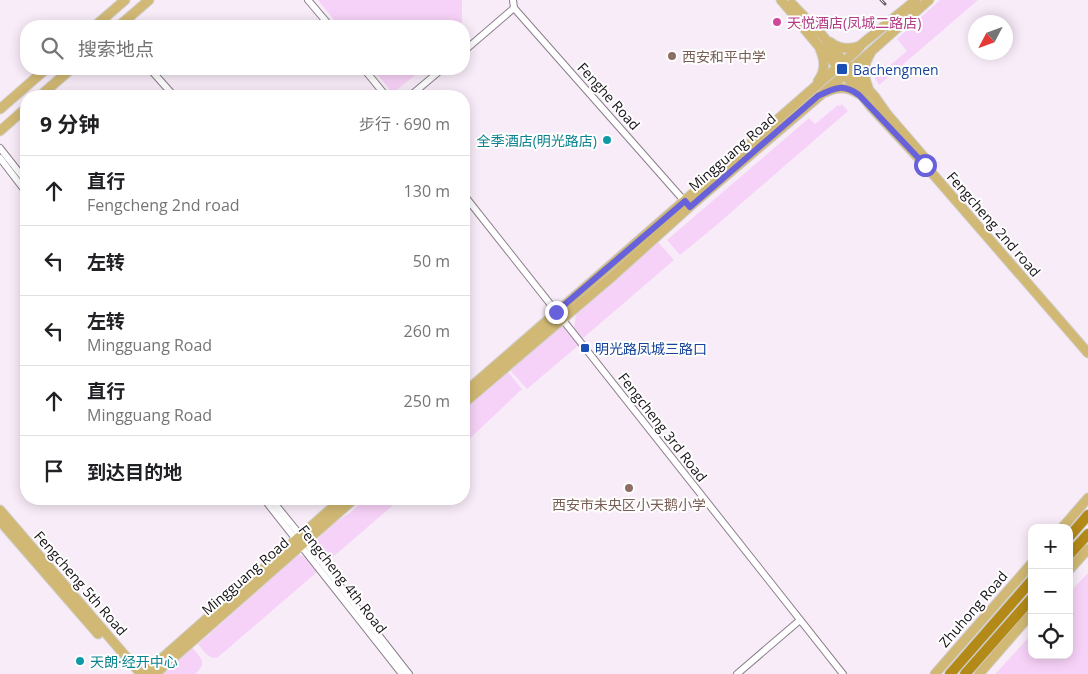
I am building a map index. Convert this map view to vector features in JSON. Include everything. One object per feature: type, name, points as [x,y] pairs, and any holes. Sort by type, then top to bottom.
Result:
[{"type":"highway","points":[[1073,533],[1088,516]]},
{"type":"highway","points":[[1073,551],[1088,534]]},
{"type":"highway","points":[[950,674],[1028,585]]},
{"type":"highway","points":[[965,674],[1028,603]]},
{"type":"main road","points":[[102,20],[125,0]]},
{"type":"main road","points":[[127,20],[149,0]]},
{"type":"main road","name":"Fengcheng 2nd road","points":[[781,0],[817,44],[870,91],[887,114],[1088,346]]},
{"type":"main road","name":"Fengcheng 2nd road","points":[[789,0],[822,35],[865,100],[930,170],[1088,353]]},
{"type":"main road","name":"Mingguang Road","points":[[844,68],[862,44],[916,0]]},
{"type":"main road","name":"Mingguang Road","points":[[470,398],[559,316],[814,93],[844,68],[874,48],[928,0]]},
{"type":"main road","points":[[822,35],[840,48],[852,48],[862,44]]},
{"type":"main road","points":[[814,93],[824,70],[824,60],[817,44]]},
{"type":"main road","points":[[870,91],[864,78],[864,69],[866,60],[874,48]]},
{"type":"main road","points":[[22,90],[39,75]]},
{"type":"main road","points":[[47,90],[64,75]]},
{"type":"main road","points":[[814,93],[844,88],[865,100]]},
{"type":"main road","points":[[0,109],[20,92]]},
{"type":"main road","points":[[0,132],[20,114]]},
{"type":"main road","name":"Mingguang Road","points":[[470,388],[559,316]]},
{"type":"main road","points":[[1065,524],[1088,498]]},
{"type":"main road","name":"Mingguang Road","points":[[155,674],[301,540],[336,505]]},
{"type":"main road","name":"Mingguang Road","points":[[142,674],[301,540],[346,505]]},
{"type":"main road","name":"Fengcheng 5th Road","points":[[0,510],[142,674]]},
{"type":"main road","name":"Fengcheng 5th Road","points":[[0,521],[133,674]]},
{"type":"main road","points":[[1070,569],[1088,549]]},
{"type":"main road","name":"Zhuhong Road","points":[[935,674],[1028,568]]},
{"type":"main road","points":[[979,674],[1031,614]]},
{"type":"street","points":[[308,0],[325,20]]},
{"type":"street","points":[[470,46],[514,8],[513,0]]},
{"type":"street","name":"Fenghe Road","points":[[514,8],[688,204]]},
{"type":"street","points":[[155,75],[169,90]]},
{"type":"street","points":[[369,75],[381,90]]},
{"type":"street","points":[[417,90],[435,75]]},
{"type":"street","points":[[0,148],[20,174]]},
{"type":"street","points":[[0,158],[20,184]]},
{"type":"street","name":"Fengcheng 3rd Road","points":[[470,203],[843,674]]},
{"type":"street","name":"Fengcheng 4th Road","points":[[269,505],[301,540],[409,674]]},
{"type":"street","name":"Fengcheng 4th Road","points":[[275,505],[402,674]]},
{"type":"street","points":[[737,674],[800,620]]},
{"type":"shaded area","points":[[318,0],[462,0],[462,20],[334,20]]},
{"type":"shaded area","points":[[940,0],[978,0],[879,85],[875,78],[907,51],[897,39]]},
{"type":"shaded area","points":[[378,75],[415,75],[396,90],[390,90]]},
{"type":"shaded area","points":[[842,104],[848,111],[680,255],[667,240],[809,118],[815,124],[838,105]]},
{"type":"shaded area","points":[[658,242],[674,260],[582,339],[574,328],[576,313]]},
{"type":"shaded area","points":[[560,327],[567,328],[580,344],[527,389],[510,370]]},
{"type":"shaded area","points":[[508,372],[522,389],[470,438],[470,405]]},
{"type":"shaded area","points":[[359,505],[392,506],[326,563],[317,551],[315,543],[338,520]]},
{"type":"shaded area","points":[[300,555],[307,558],[317,572],[217,658],[206,654],[198,644]]},
{"type":"shaded area","points":[[1088,573],[1088,674],[995,674],[1028,638],[1028,659],[1073,659],[1073,589]]},
{"type":"shaded area","points":[[191,646],[202,660],[202,666],[195,674],[159,674]]},
{"type":"railway","points":[[881,0],[885,4]]},
{"type":"place","name":"天悦酒店(凤城二路店)","points":[[777,22]]},
{"type":"place","name":"西安和平中学","points":[[672,56]]},
{"type":"place","name":"Bachengmen","points":[[842,69]]},
{"type":"place","name":"全季酒店(明光路店)","points":[[607,140]]},
{"type":"place","name":"明光路凤城三路口","points":[[585,348]]},
{"type":"place","name":"西安市未央区小天鹅小学","points":[[629,488]]},
{"type":"place","name":"天朗·经开中心","points":[[80,661]]},
{"type":"route","points":[[556,312],[685,201],[690,207],[818,96],[832,89],[848,88],[859,95],[925,165]]}]
